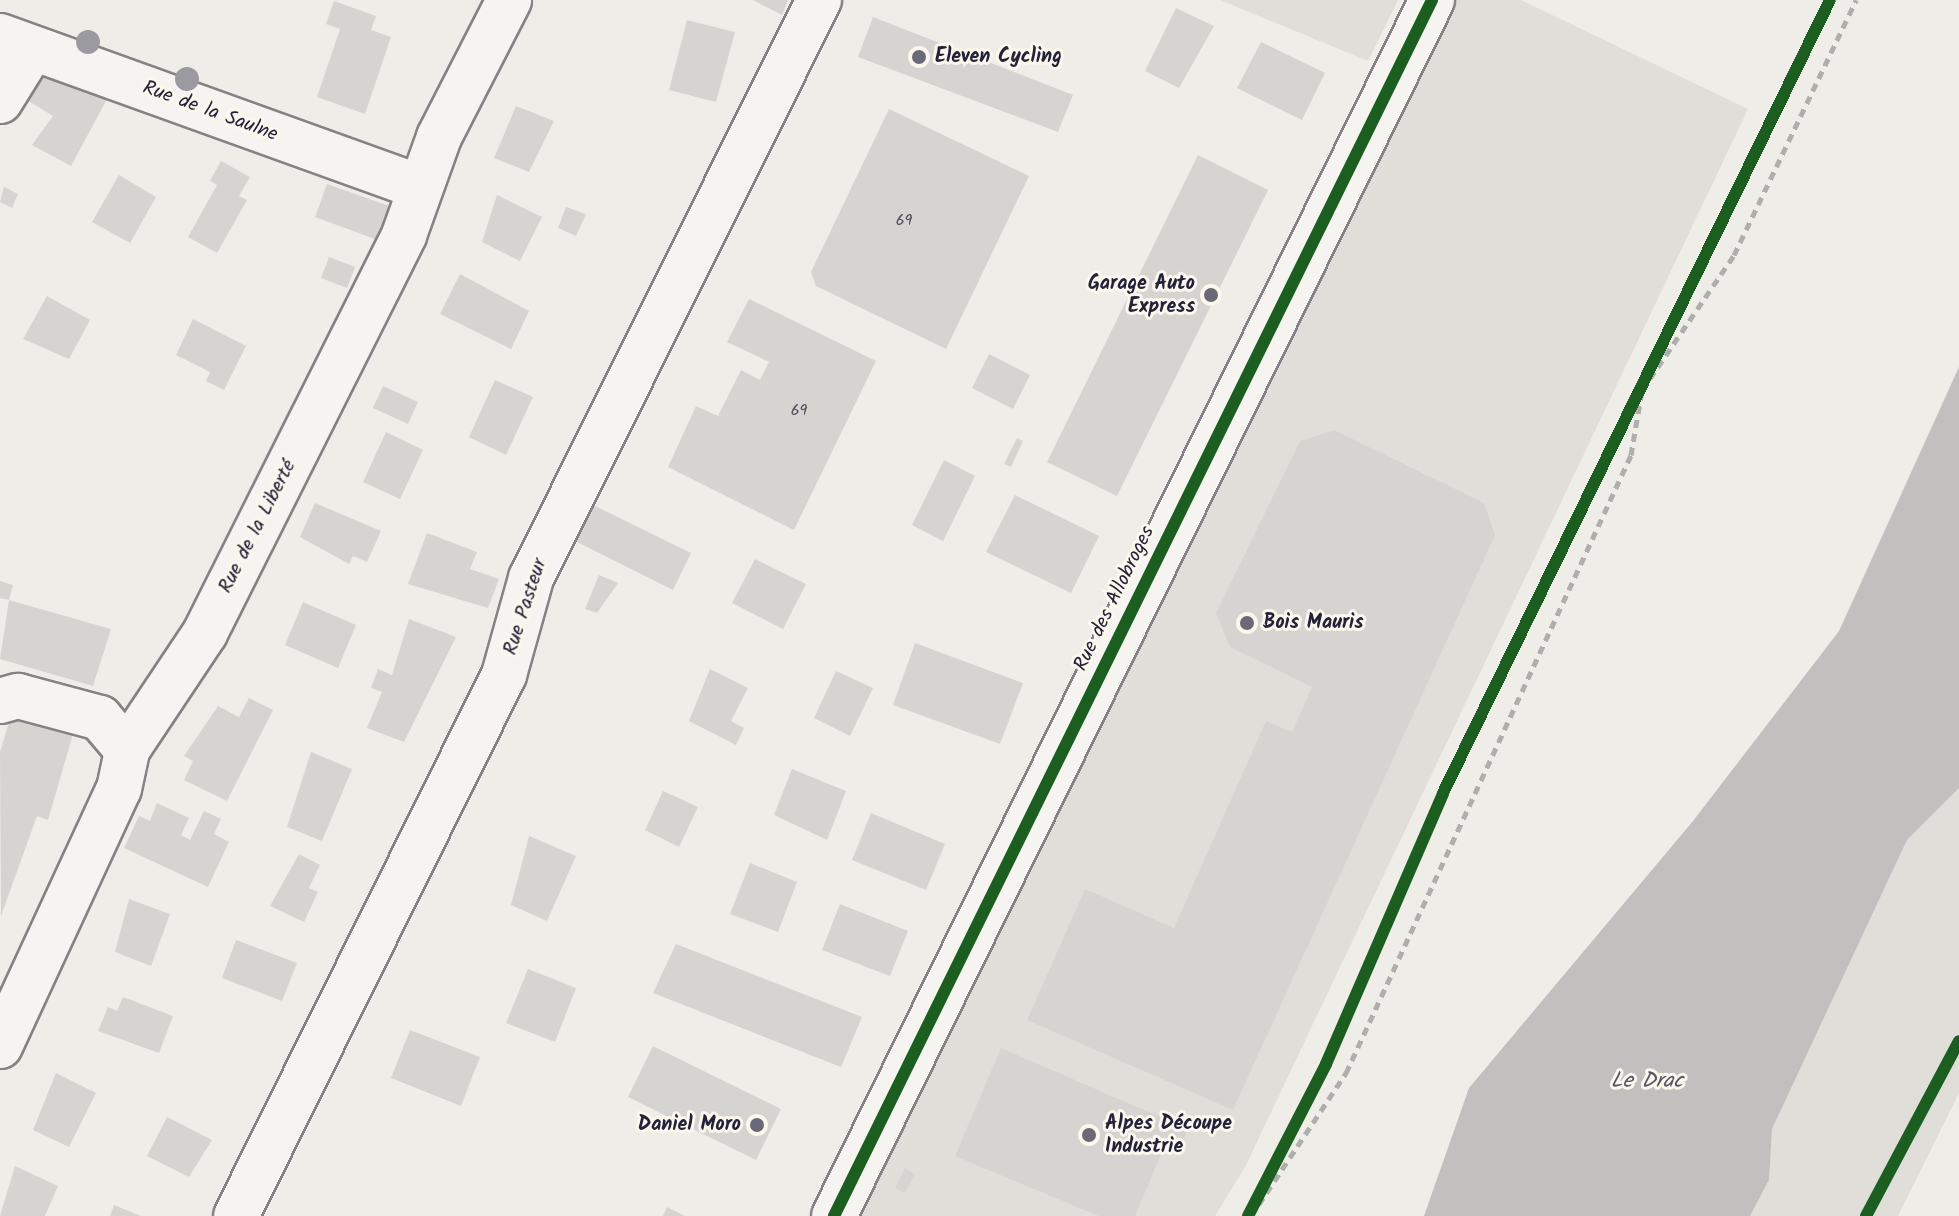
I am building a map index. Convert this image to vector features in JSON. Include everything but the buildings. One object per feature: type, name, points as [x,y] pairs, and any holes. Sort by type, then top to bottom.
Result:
[{"type":"street","name":"Rue de la Liberté","points":[[4,1033],[119,789],[127,750],[205,633],[404,235],[419,187],[509,0]]},
{"type":"street","name":"Rue Pasteur","points":[[236,1216],[504,675],[531,578],[819,0]]},
{"type":"street","name":"Rue des Allobroges","points":[[834,1216],[1432,0]]},
{"type":"street","name":"Rue de la Saulne","points":[[17,42],[419,187]]},
{"type":"street","points":[[0,101],[17,42]]},
{"type":"street","points":[[0,701],[18,696],[100,718],[127,750]]},
{"type":"path","points":[[1251,1216],[1346,1073],[1631,455],[1642,390],[1734,255],[1856,0]]},
{"type":"shaded area","points":[[1220,0],[1398,0],[1368,61]]},
{"type":"shaded area","points":[[1419,0],[1521,0],[1748,109],[1245,1167],[1215,1216],[811,1216]]},
{"type":"shaded area","points":[[1959,788],[1959,1093],[1898,1216],[1750,1216],[1769,1180],[1772,1129],[1907,840]]},
{"type":"water","name":"Le Drac","points":[[1959,367],[1959,788],[1907,840],[1772,1129],[1769,1180],[1750,1216],[1424,1216],[1469,1088],[1693,821],[1839,631]]},
{"type":"cycle path","points":[[834,1216],[1432,0]]},
{"type":"cycle path","points":[[1248,1216],[1326,1064],[1443,793],[1830,0]]},
{"type":"cycle path","points":[[1866,1216],[1959,1041]]},
{"type":"place","name":"Eleven Cycling","points":[[919,57]]},
{"type":"place","name":"Garage Auto Express","points":[[1211,295]]},
{"type":"place","name":"Bois Mauris","points":[[1247,623]]},
{"type":"place","name":"Daniel Moro","points":[[757,1125]]},
{"type":"place","name":"Alpes Découpe Industrie","points":[[1089,1135]]}]
